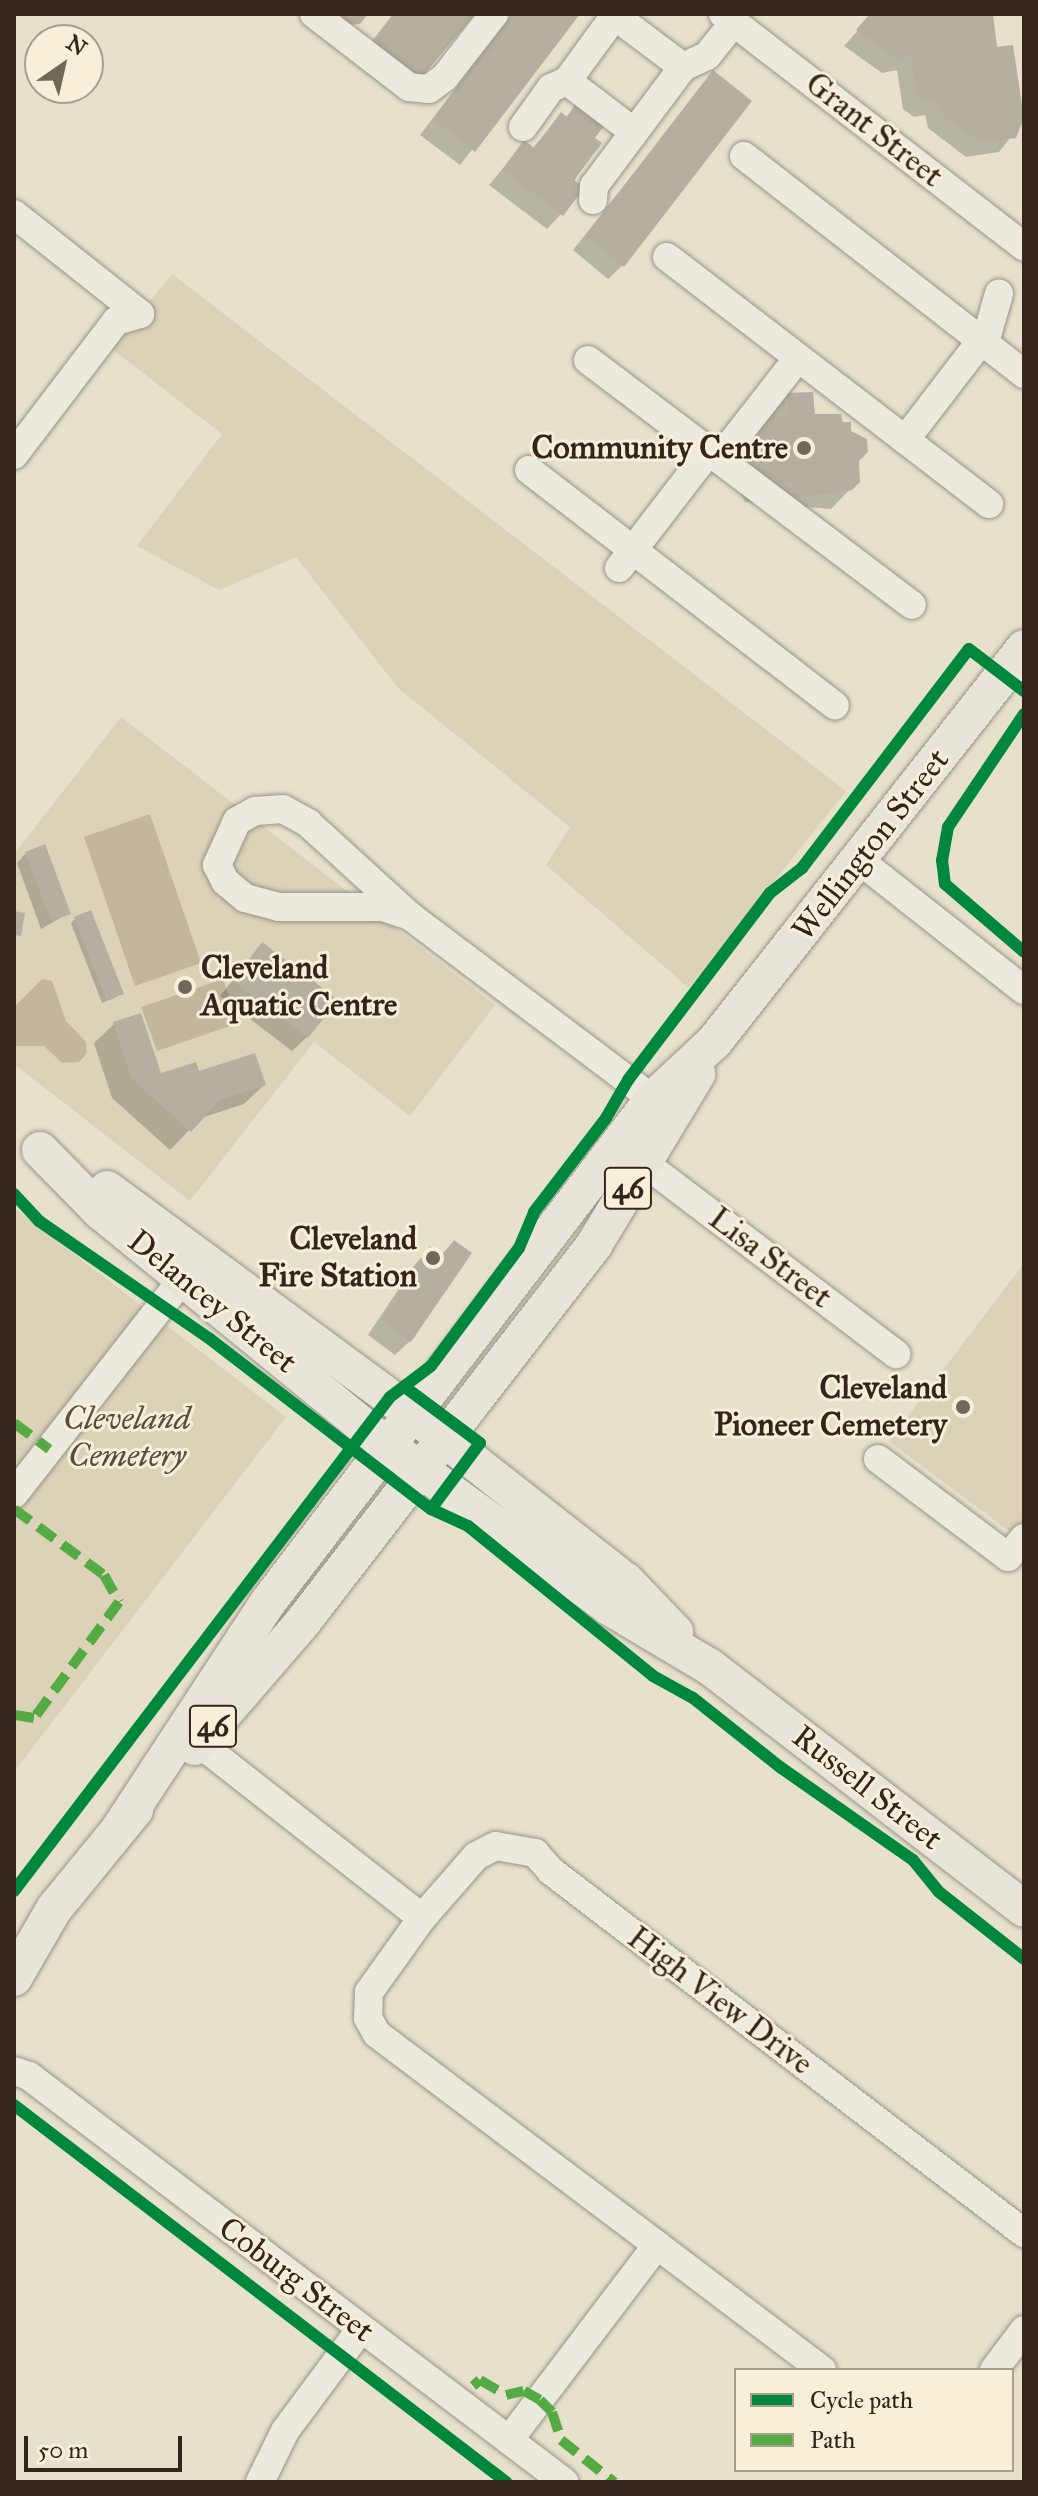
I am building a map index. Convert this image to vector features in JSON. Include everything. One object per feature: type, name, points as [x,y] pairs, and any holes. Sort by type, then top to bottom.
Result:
[{"type":"main road","name":"Wellington Street","points":[[121,1826],[269,1601],[653,1099],[715,1041],[860,861],[1024,648]]},
{"type":"main road","name":"Wellington Street","points":[[14,1947],[54,1909],[121,1826],[199,1743],[302,1623],[594,1245],[715,1041]]},
{"type":"main road","name":"Delancey Street","points":[[27,1141],[119,1196],[389,1447]]},
{"type":"main road","name":"Delancey Street","points":[[230,1297],[414,1415]]},
{"type":"main road","name":"Russell Street","points":[[414,1415],[626,1581],[710,1667]]},
{"type":"main road","name":"Russell Street","points":[[389,1447],[609,1607],[710,1667],[1024,1909]]},
{"type":"main road","name":"Wellington Street","points":[[14,1978],[54,1909]]},
{"type":"street","points":[[314,14],[409,87],[429,89],[445,77],[494,14]]},
{"type":"street","points":[[523,127],[551,88],[567,81],[616,15],[683,67]]},
{"type":"street","points":[[593,200],[594,186],[634,132],[683,67],[707,56],[729,18]]},
{"type":"street","name":"Grant Street","points":[[729,18],[1024,247]]},
{"type":"street","points":[[567,81],[634,132]]},
{"type":"street","points":[[744,156],[1024,374]]},
{"type":"street","points":[[14,214],[140,314],[116,321],[14,455]]},
{"type":"street","points":[[667,257],[989,504]]},
{"type":"street","points":[[905,440],[981,341],[999,294]]},
{"type":"street","points":[[625,559],[798,358]]},
{"type":"street","points":[[588,360],[912,605]]},
{"type":"street","points":[[529,470],[625,559],[835,706]]},
{"type":"street","points":[[410,916],[382,907],[279,907],[256,901],[225,881],[217,865],[237,821],[255,811],[283,809],[308,823],[410,916],[653,1099]]},
{"type":"street","points":[[860,861],[1024,990]]},
{"type":"street","name":"Lisa Street","points":[[643,1162],[896,1354]]},
{"type":"street","points":[[14,1494],[192,1267]]},
{"type":"street","points":[[473,1337],[502,1362]]},
{"type":"street","points":[[878,1459],[1008,1557],[1024,1538]]},
{"type":"street","points":[[199,1743],[422,1918]]},
{"type":"street","name":"High View Drive","points":[[819,2368],[377,2034],[368,2018],[369,1992],[422,1918],[476,1856],[496,1846],[535,1853],[551,1871],[1024,2233]]},
{"type":"street","name":"Coburg Street","points":[[14,2050],[22,2073],[564,2482]]},
{"type":"street","points":[[509,2440],[657,2245]]},
{"type":"street","points":[[260,2482],[285,2431],[360,2330]]},
{"type":"street","points":[[996,2368],[1024,2330]]},
{"type":"green space","points":[[172,274],[846,791],[689,988],[546,865],[570,827],[399,689],[296,557],[219,590],[137,546],[222,434],[112,349]]},
{"type":"green space","name":"Cleveland Aquatic Centre","points":[[121,717],[495,1005],[410,1116],[314,1042],[190,1201],[14,1064],[14,854]]},
{"type":"green space","name":"Cleveland Cemetery","points":[[14,1208],[286,1417],[14,1772]]},
{"type":"green space","points":[[1024,1263],[1024,1519],[1013,1534],[889,1441]]},
{"type":"shaded area","points":[[150,814],[201,963],[135,986],[84,837]]},
{"type":"shaded area","points":[[42,979],[52,981],[66,1021],[86,1042],[87,1053],[79,1062],[62,1063],[44,1046],[14,1046],[14,1007]]},
{"type":"shaded area","points":[[223,979],[239,1023],[157,1051],[141,1007]]},
{"type":"building","points":[[338,14],[368,14],[360,24],[350,25]]},
{"type":"building","points":[[394,14],[475,14],[421,78],[376,45],[376,37]]},
{"type":"building","points":[[513,14],[580,14],[475,152],[433,119]]},
{"type":"building","points":[[993,14],[997,47],[1013,45],[1024,118],[1016,138],[981,143],[941,114],[939,101],[929,103],[916,95],[911,56],[897,60],[856,30],[868,16]]},
{"type":"building","points":[[713,70],[752,101],[624,267],[586,235]]},
{"type":"building","points":[[575,105],[604,126],[595,138],[602,143],[574,180],[584,188],[563,216],[502,170],[524,140],[534,148],[561,112],[567,117]]},
{"type":"building","name":"Community Centre","points":[[813,392],[815,414],[841,414],[843,422],[851,422],[851,431],[867,439],[868,452],[859,461],[860,482],[852,490],[793,498],[793,483],[764,484],[756,466],[740,457],[739,445],[762,416],[789,416],[787,393]]},
{"type":"building","points":[[45,844],[71,914],[51,921],[25,852]]},
{"type":"building","points":[[91,910],[124,994],[106,1000],[74,917]]},
{"type":"building","points":[[14,911],[25,913],[21,936],[14,935]]},
{"type":"building","points":[[262,942],[338,1000],[308,1038],[233,981]]},
{"type":"building","points":[[141,1013],[161,1073],[196,1062],[199,1071],[255,1053],[266,1085],[220,1100],[191,1132],[131,1078],[113,1022]]},
{"type":"building","points":[[454,1240],[472,1253],[411,1342],[381,1320],[430,1246],[442,1255]]},
{"type":"marked path","points":[[14,1423],[49,1449]]},
{"type":"marked path","points":[[14,1509],[104,1575],[119,1602],[34,1718],[14,1715]]},
{"type":"marked path","points":[[473,2386],[480,2380],[506,2395],[524,2391],[540,2400],[552,2412],[561,2440],[614,2482]]},
{"type":"cycle path","points":[[14,1891],[390,1397],[431,1366],[519,1248],[534,1212],[606,1118],[628,1080],[770,893],[802,868],[969,649],[1024,691]]},
{"type":"cycle path","points":[[1024,714],[948,827],[942,860],[945,884],[1024,952]]},
{"type":"cycle path","points":[[14,1194],[39,1221],[210,1339],[431,1509],[480,1443],[405,1387]]},
{"type":"cycle path","points":[[431,1509],[468,1526],[653,1676],[693,1698],[780,1767],[913,1860],[939,1892],[1024,1959]]},
{"type":"cycle path","points":[[14,2105],[506,2482]]},
{"type":"place","name":"Community Centre","points":[[804,448]]},
{"type":"place","name":"Cleveland Aquatic Centre","points":[[185,987]]},
{"type":"place","name":"Cleveland Fire Station","points":[[433,1258]]},
{"type":"place","name":"Cleveland Pioneer Cemetery","points":[[963,1407]]}]
